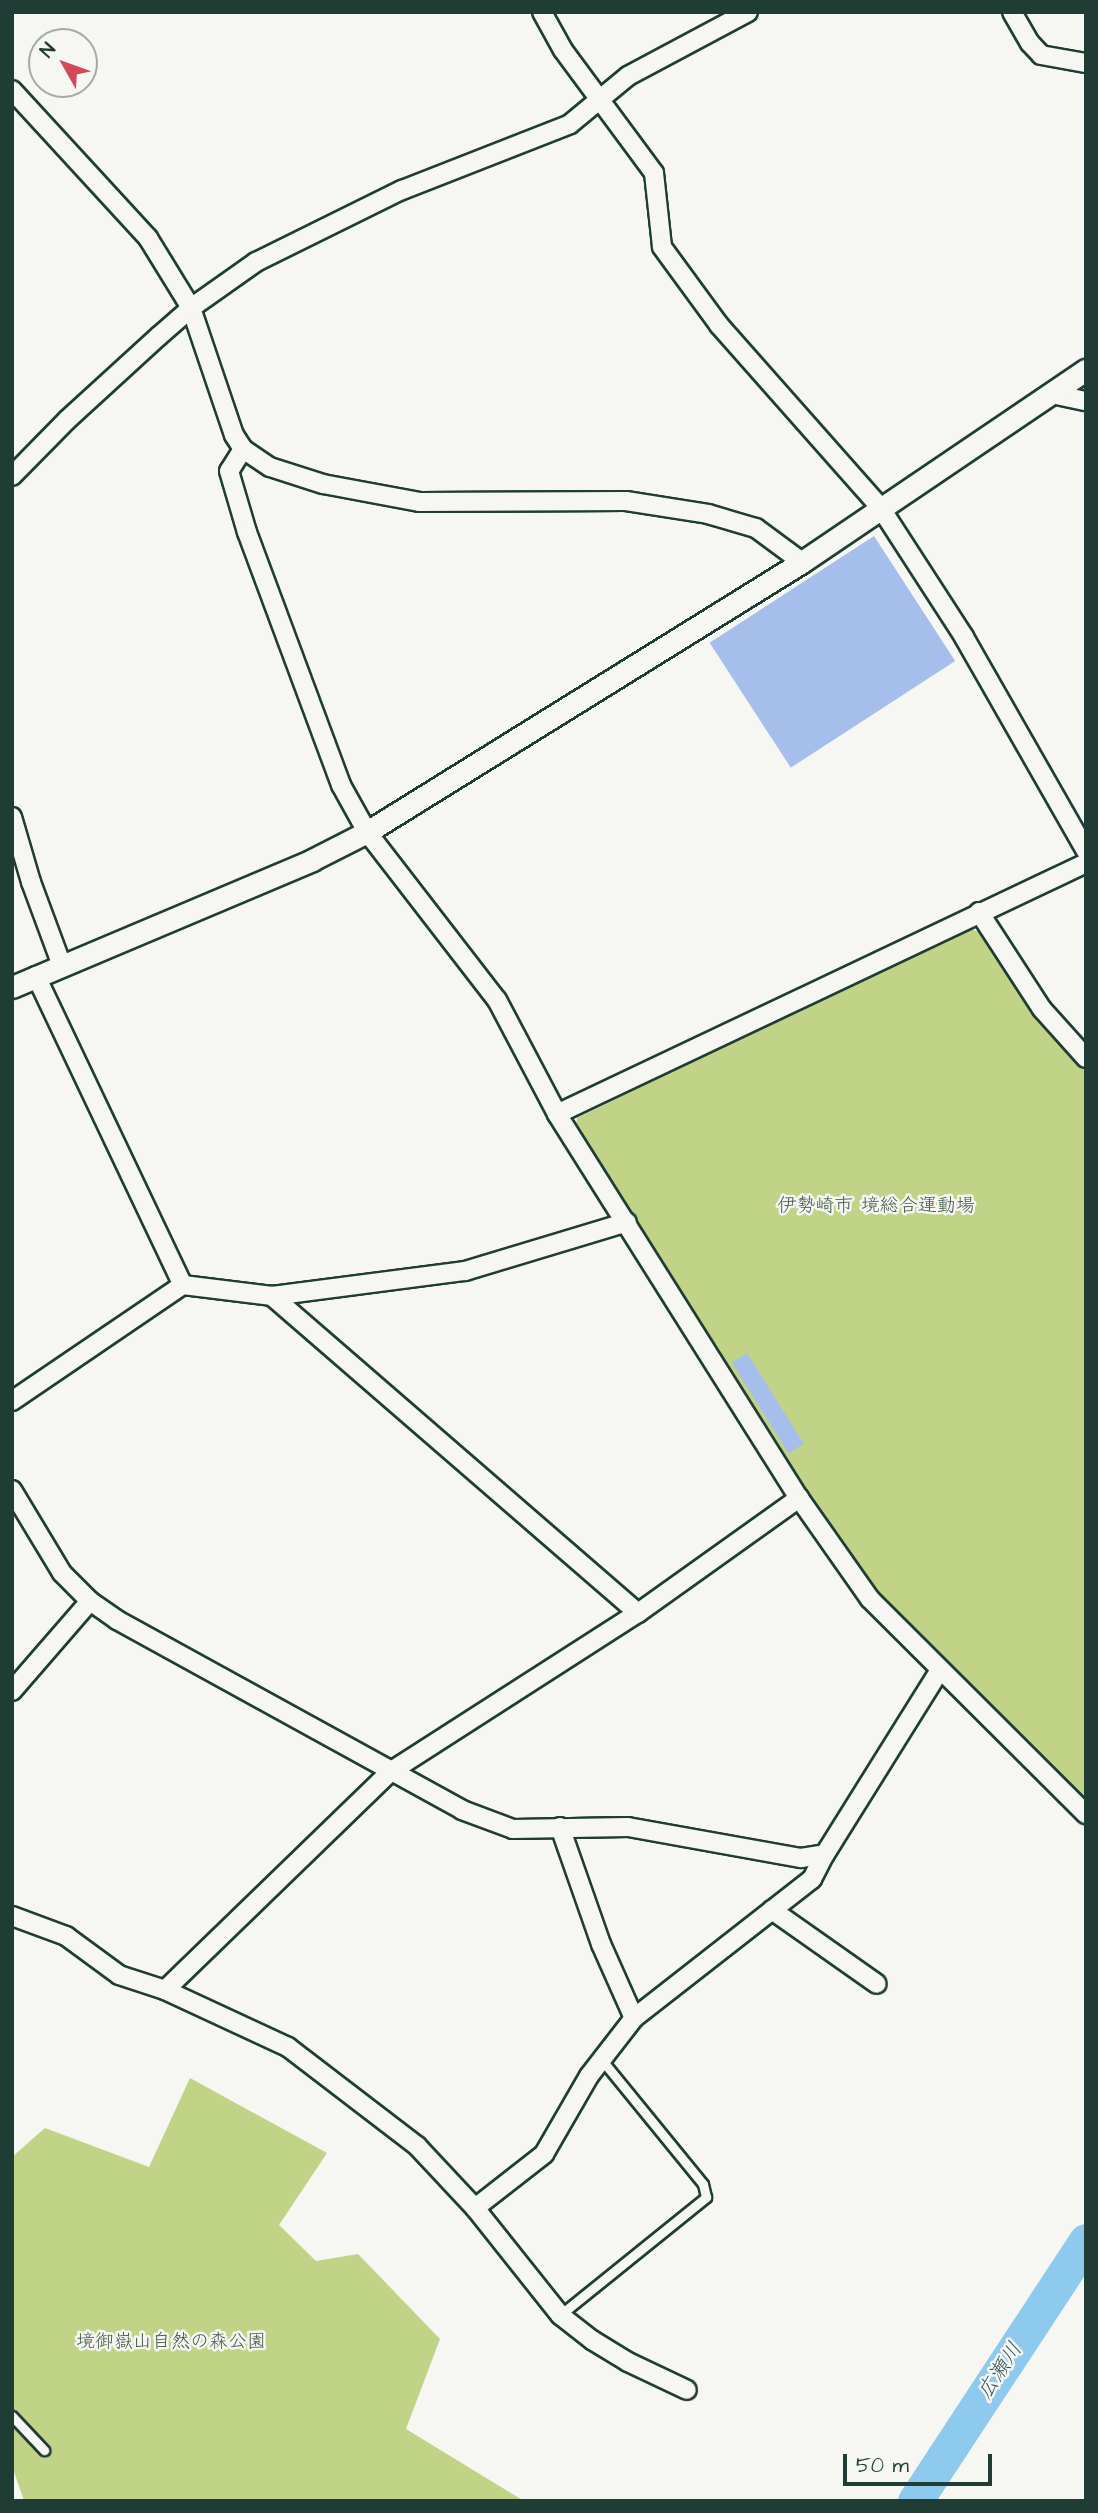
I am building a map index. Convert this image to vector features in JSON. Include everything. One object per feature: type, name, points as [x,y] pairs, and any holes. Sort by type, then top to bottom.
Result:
[{"type":"street","points":[[542,12],[563,50],[654,173],[662,247],[719,325],[880,507],[964,637],[1086,850]]},
{"type":"street","points":[[12,476],[67,420],[191,308],[256,262],[312,232],[402,190],[555,132],[583,116],[628,76],[748,12]]},
{"type":"street","points":[[1012,12],[1030,43],[1041,54],[1086,63]]},
{"type":"street","points":[[13,91],[148,238],[191,308],[234,435],[243,449],[270,467],[386,497],[420,502],[626,502],[708,514],[757,528],[802,562]]},
{"type":"street","points":[[12,987],[312,860],[367,832],[802,562],[1086,370]]},
{"type":"street","points":[[1052,394],[1086,401]]},
{"type":"street","points":[[243,449],[229,471],[247,532],[341,785],[367,832],[497,1000],[557,1114],[799,1498],[870,1598],[1086,1814]]},
{"type":"street","points":[[12,817],[62,966]]},
{"type":"street","points":[[557,1114],[1086,863]]},
{"type":"street","points":[[979,912],[1042,1009],[1086,1058]]},
{"type":"street","points":[[36,976],[183,1285]]},
{"type":"street","points":[[12,1401],[183,1285],[272,1296],[465,1270],[627,1222]]},
{"type":"street","points":[[272,1296],[638,1613]]},
{"type":"street","points":[[12,1490],[62,1573],[90,1601],[128,1627],[462,1810],[513,1829],[628,1827],[801,1858],[825,1854]]},
{"type":"street","points":[[165,1990],[390,1772],[638,1613],[799,1498]]},
{"type":"street","points":[[12,1691],[90,1601]]},
{"type":"street","points":[[475,2208],[544,2154],[601,2060],[634,2018],[812,1879],[940,1670]]},
{"type":"street","points":[[560,1828],[601,1944],[634,2018]]},
{"type":"street","points":[[772,1910],[877,1984]]},
{"type":"street","points":[[12,1916],[65,1936],[119,1975],[165,1990],[288,2047],[417,2146],[475,2208],[560,2315],[592,2340],[628,2362],[687,2390]]},
{"type":"lane","points":[[560,2315],[706,2197],[703,2184],[601,2060]]},
{"type":"lane","points":[[12,2416],[44,2450]]},
{"type":"green space","name":"伊勢崎市 境総合運動場","points":[[967,928],[980,932],[1029,1008],[1086,1072],[1086,1800],[904,1623],[855,1565],[576,1127],[577,1118]]},
{"type":"green space","name":"境御嶽山自然の森公園","points":[[190,2078],[327,2153],[279,2225],[316,2261],[358,2254],[440,2339],[406,2429],[524,2501],[24,2501],[12,2466],[12,2157],[45,2128],[149,2167]]},
{"type":"building","points":[[874,536],[955,661],[791,768],[710,643]]},
{"type":"building","points":[[747,1353],[804,1444],[788,1453],[732,1363]]},
{"type":"waterway","name":"広瀬川","points":[[915,2501],[1086,2241]]}]
